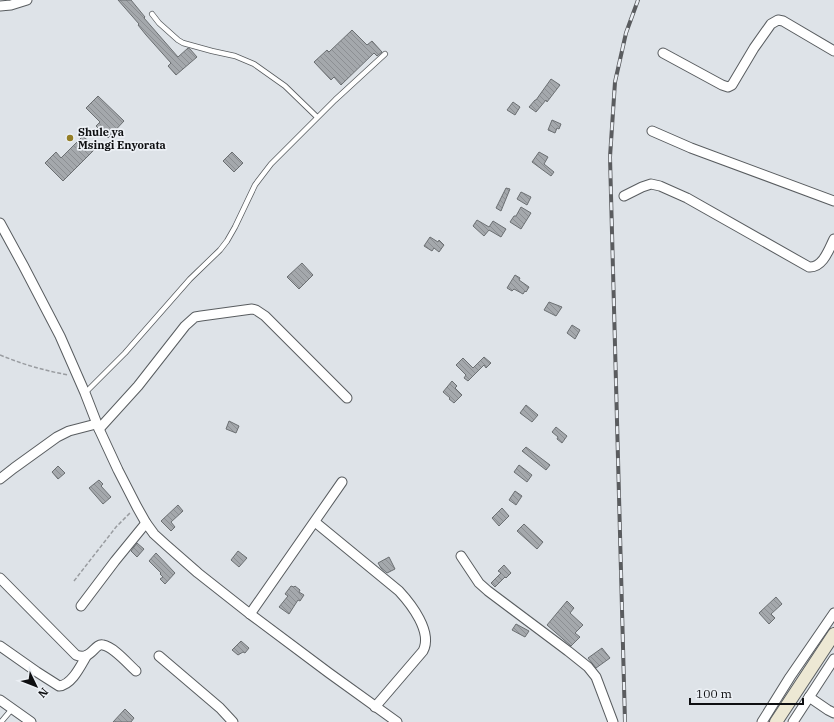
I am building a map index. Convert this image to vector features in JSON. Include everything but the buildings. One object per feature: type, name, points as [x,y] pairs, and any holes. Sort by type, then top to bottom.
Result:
[{"type":"main road","points":[[776,722],[834,634]]},
{"type":"street","points":[[0,6],[11,5],[27,0]]},
{"type":"street","points":[[663,53],[728,87],[732,84],[771,24],[776,20],[783,20],[834,51]]},
{"type":"street","points":[[652,131],[690,148],[834,202]]},
{"type":"street","points":[[624,196],[642,186],[651,184],[660,186],[688,198],[809,267],[813,267],[820,263],[834,239]]},
{"type":"street","points":[[0,223],[70,358],[98,427],[118,470],[137,507],[154,534],[198,573],[250,614],[397,722]]},
{"type":"street","points":[[0,479],[57,437],[69,431],[98,427],[138,386],[181,330],[195,317],[256,310],[265,316],[347,398]]},
{"type":"street","points":[[250,614],[342,482]]},
{"type":"street","points":[[315,522],[399,591],[418,616],[426,636],[423,651],[375,707]]},
{"type":"street","points":[[81,606],[146,523]]},
{"type":"street","points":[[461,556],[483,588],[579,659],[594,674],[600,685],[613,722]]},
{"type":"street","points":[[0,578],[72,651],[78,656],[87,655]]},
{"type":"street","points":[[762,722],[790,677],[834,612]]},
{"type":"street","points":[[0,646],[59,686],[69,682],[87,655],[100,645],[112,650],[136,671]]},
{"type":"street","points":[[159,656],[215,704],[233,722]]},
{"type":"street","points":[[793,722],[834,659]]},
{"type":"street","points":[[809,696],[834,713]]},
{"type":"street","points":[[0,700],[31,722]]},
{"type":"lane","points":[[152,14],[182,43],[235,56],[254,64],[285,86],[317,117]]},
{"type":"lane","points":[[85,393],[125,353],[190,279],[220,250],[235,227],[250,194],[260,177],[271,164],[317,117],[385,54]]},
{"type":"lane","points":[[1,722],[12,709]]},
{"type":"path","points":[[0,355],[42,370],[77,376]]},
{"type":"path","points":[[74,581],[116,527],[137,507]]},
{"type":"railway","points":[[625,722],[610,157],[615,82],[626,33],[638,0]]},
{"type":"place","name":"Shule ya Msingi Enyorata","points":[[70,138]]}]
